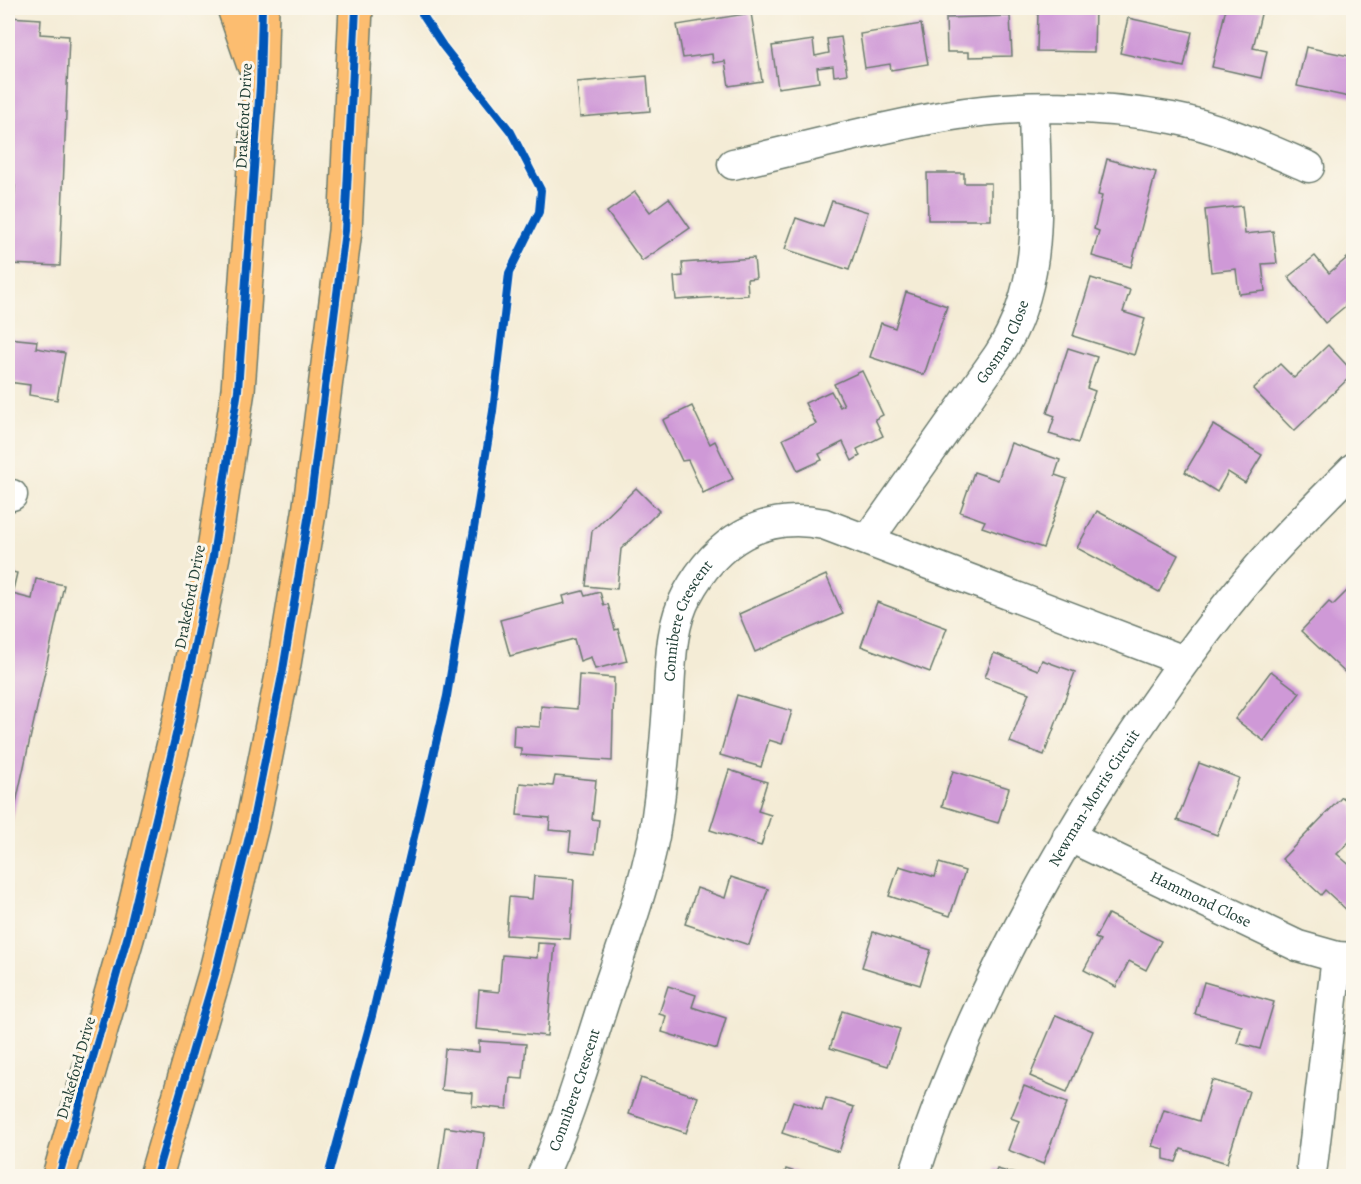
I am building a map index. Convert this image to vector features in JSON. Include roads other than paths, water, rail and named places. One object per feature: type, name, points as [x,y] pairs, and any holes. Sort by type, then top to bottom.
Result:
[{"type":"highway","points":[[234,8],[260,85]]},
{"type":"highway","name":"Drakeford Drive","points":[[59,1176],[128,935],[179,722],[213,556],[238,390],[260,85],[262,8]]},
{"type":"highway","points":[[156,1176],[215,974],[252,825],[283,670],[309,513],[345,231],[356,8]]},
{"type":"street","points":[[733,164],[947,116],[1034,108],[1104,108],[1174,118],[1242,138],[1309,167]]},
{"type":"street","name":"Gosman Close","points":[[868,540],[1004,347],[1027,298],[1035,255],[1034,108]]},
{"type":"street","name":"Newman-Morris Circuit","points":[[914,1176],[978,1010],[1003,957],[1068,836],[1153,704],[1184,662],[1262,563],[1353,468]]},
{"type":"street","name":"Connibere Crescent","points":[[542,1176],[573,1098],[634,909],[653,838],[663,764],[673,636],[686,596],[708,562],[722,548],[737,537],[771,522],[807,520],[868,540],[1184,662]]},
{"type":"street","name":"Hammond Close","points":[[1068,836],[1298,946],[1345,957],[1312,1166]]}]
